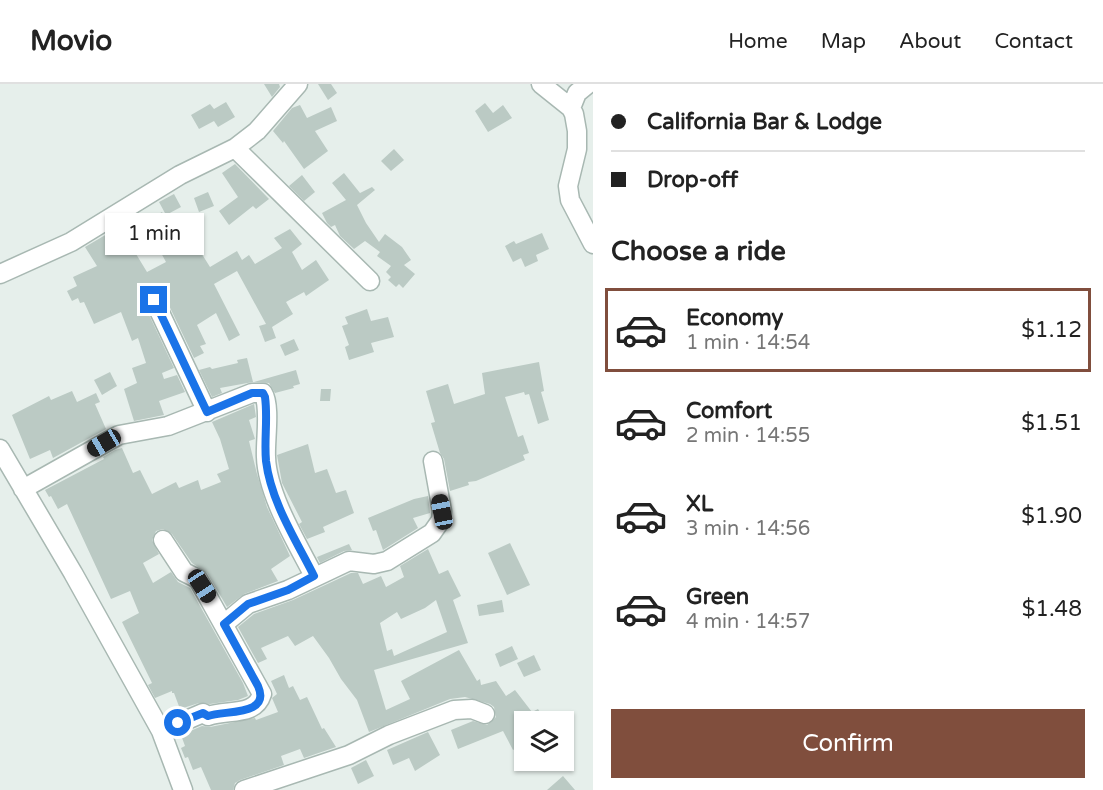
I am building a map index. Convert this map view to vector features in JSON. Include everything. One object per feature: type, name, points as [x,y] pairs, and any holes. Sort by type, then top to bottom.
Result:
[{"type":"street","points":[[0,274],[71,242],[180,175],[235,148],[257,131],[298,84]]},
{"type":"street","points":[[541,84],[556,95],[579,95],[574,114],[578,132],[577,149],[568,186],[570,200],[593,244]]},
{"type":"street","points":[[235,148],[370,281]]},
{"type":"street","points":[[154,300],[207,412]]},
{"type":"street","points":[[23,489],[119,435],[168,426],[252,393],[263,393],[268,472],[279,506],[314,576]]},
{"type":"street","points":[[0,449],[160,731],[183,790]]},
{"type":"street","points":[[224,624],[248,604],[288,590],[349,561],[381,564],[432,533],[441,520],[442,512],[433,461]]},
{"type":"street","points":[[160,731],[203,713],[208,716],[218,712],[253,709],[259,703],[262,694],[198,579],[184,572],[163,540]]},
{"type":"street","points":[[244,790],[349,755],[389,735],[454,710],[472,709],[485,714]]},
{"type":"building","points":[[264,84],[279,84],[280,87],[272,97]]},
{"type":"building","points":[[318,84],[331,84],[337,93],[328,100]]},
{"type":"building","points":[[226,102],[235,117],[218,127],[214,121],[199,129],[191,115],[210,104],[214,109]]},
{"type":"building","points":[[485,103],[493,113],[503,105],[512,118],[488,132],[475,111]]},
{"type":"building","points":[[300,105],[307,118],[331,107],[337,121],[315,131],[328,151],[304,169],[284,141],[283,143],[273,131],[292,108]]},
{"type":"building","points":[[394,149],[404,160],[391,171],[381,161]]},
{"type":"building","points":[[235,164],[269,199],[256,209],[253,206],[229,225],[219,211],[238,197],[222,173]]},
{"type":"building","points":[[344,173],[360,193],[372,187],[375,190],[357,205],[379,242],[385,234],[402,247],[411,260],[404,265],[415,274],[403,288],[399,284],[396,287],[388,280],[391,277],[386,272],[391,266],[377,256],[380,252],[365,241],[354,249],[340,236],[335,225],[331,227],[327,223],[322,213],[346,200],[332,183]]},
{"type":"building","points":[[302,175],[315,192],[304,201],[289,186]]},
{"type":"building","points":[[208,192],[214,206],[199,212],[194,198]]},
{"type":"building","points":[[174,194],[181,207],[166,215],[159,202]]},
{"type":"building","points":[[162,212],[180,243],[182,242],[186,248],[195,243],[210,267],[237,251],[242,260],[249,255],[255,264],[282,248],[274,238],[290,229],[302,244],[292,252],[302,270],[316,260],[329,280],[306,296],[304,292],[286,302],[293,314],[272,327],[276,338],[265,342],[259,326],[266,324],[237,271],[214,284],[240,335],[229,341],[216,313],[197,325],[206,344],[200,346],[204,353],[194,358],[164,295],[155,289],[149,290],[143,299],[144,304],[174,368],[162,373],[164,379],[177,375],[185,392],[159,401],[164,415],[134,421],[124,389],[137,383],[132,368],[146,363],[138,338],[132,341],[121,312],[94,324],[84,302],[80,303],[78,298],[72,301],[67,291],[77,286],[73,277],[97,266],[85,247],[124,224],[126,228],[133,224],[135,227]],"holes":[[[153,238],[166,262],[147,272],[133,249]]]},
{"type":"building","points":[[542,233],[549,249],[536,255],[538,261],[525,267],[521,258],[513,262],[505,246]]},
{"type":"building","points":[[367,309],[371,321],[388,317],[394,337],[371,343],[374,352],[349,360],[345,347],[349,345],[342,326],[348,324],[345,317]]},
{"type":"building","points":[[294,339],[299,350],[285,356],[280,345]]},
{"type":"building","points":[[247,358],[253,382],[220,388],[222,393],[212,397],[199,370],[238,363],[237,360]]},
{"type":"building","points":[[539,362],[544,391],[541,392],[549,420],[538,424],[529,394],[525,395],[524,392],[505,397],[518,437],[523,435],[529,453],[523,455],[525,460],[450,491],[444,459],[431,423],[435,422],[426,391],[448,384],[454,404],[485,394],[482,373]]},
{"type":"building","points":[[296,370],[300,384],[293,386],[294,388],[275,393],[269,383],[254,382]]},
{"type":"building","points":[[110,372],[117,386],[102,395],[94,380]]},
{"type":"building","points":[[321,389],[331,389],[330,401],[320,401]]},
{"type":"building","points":[[72,391],[77,402],[96,393],[100,402],[95,404],[106,429],[53,458],[50,450],[30,459],[12,415],[49,396],[51,400]]},
{"type":"building","points":[[254,404],[256,417],[249,420],[255,439],[249,441],[267,507],[290,556],[271,569],[278,581],[244,594],[227,607],[207,573],[192,563],[172,534],[163,529],[156,531],[152,540],[159,554],[143,563],[153,583],[171,572],[178,582],[190,588],[248,696],[238,700],[210,704],[199,703],[180,709],[172,691],[155,698],[148,685],[152,683],[122,622],[139,613],[130,591],[111,599],[67,504],[58,509],[45,490],[122,448],[133,473],[140,470],[152,494],[176,482],[179,488],[198,480],[201,490],[221,482],[217,474],[229,469],[212,422]]},
{"type":"building","points":[[308,444],[315,473],[327,469],[336,493],[346,490],[354,513],[323,527],[325,532],[307,539],[299,524],[302,522],[282,483],[277,455]]},
{"type":"building","points":[[428,496],[430,513],[413,518],[418,528],[383,550],[376,530],[373,531],[368,518],[414,499]]},
{"type":"building","points":[[510,543],[530,585],[507,595],[488,553]]},
{"type":"building","points":[[349,544],[352,550],[344,551],[320,563],[317,557]]},
{"type":"building","points":[[428,549],[439,574],[448,570],[461,596],[453,600],[468,643],[374,670],[386,710],[410,699],[401,681],[459,650],[477,681],[480,679],[481,685],[496,681],[506,696],[515,690],[531,711],[514,711],[514,749],[503,731],[458,749],[451,730],[473,721],[487,725],[496,717],[494,707],[490,704],[465,697],[450,699],[369,732],[357,700],[313,636],[295,646],[288,636],[261,648],[267,659],[258,663],[238,627],[254,614],[293,600],[351,573],[358,573],[363,584],[381,576],[386,587],[404,577],[400,566]],"holes":[[[436,600],[447,632],[394,656],[392,649],[387,651],[380,623],[397,612],[401,619]]]},
{"type":"building","points":[[502,600],[504,612],[479,616],[477,605]]},
{"type":"building","points":[[512,646],[518,659],[500,667],[495,654]]},
{"type":"building","points":[[534,655],[541,670],[524,677],[517,663]]},
{"type":"building","points":[[284,675],[289,688],[293,686],[300,700],[307,697],[322,729],[324,728],[336,747],[304,758],[300,749],[281,756],[284,765],[240,780],[235,783],[233,790],[211,790],[201,767],[193,770],[188,757],[185,758],[181,748],[185,746],[181,735],[202,726],[210,727],[255,718],[256,720],[278,712],[272,698],[277,694],[271,681]]},
{"type":"building","points":[[428,732],[440,755],[415,771],[409,758],[393,765],[387,750]]},
{"type":"building","points":[[366,760],[374,776],[358,784],[351,768]]},
{"type":"building","points":[[563,776],[575,790],[547,790]]},
{"type":"route","points":[[154,300],[207,412],[252,393],[263,393],[267,408],[268,472],[279,506],[314,576],[288,590],[248,604],[224,624],[262,694],[259,703],[253,709],[218,712],[208,716],[203,713],[178,723]]}]
